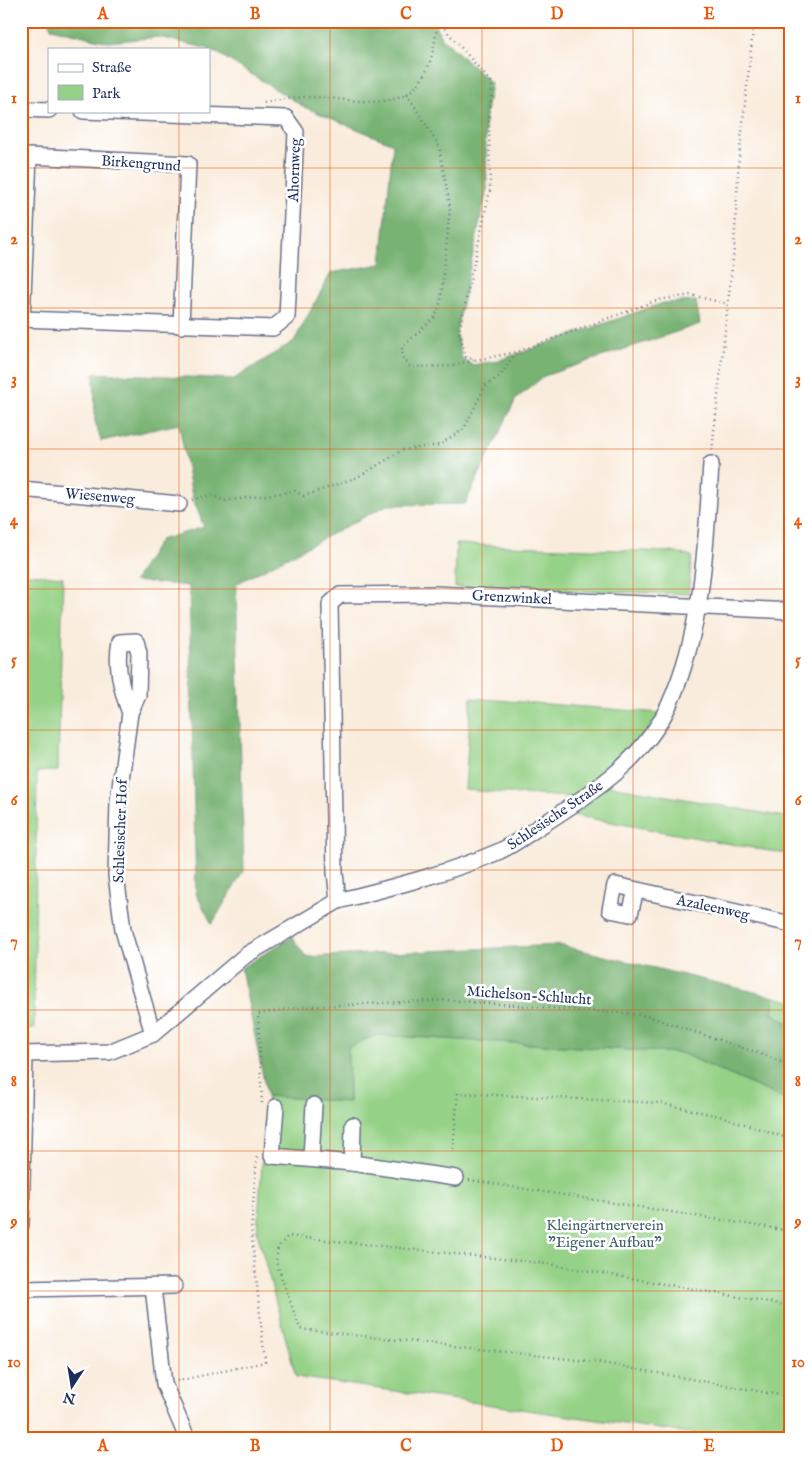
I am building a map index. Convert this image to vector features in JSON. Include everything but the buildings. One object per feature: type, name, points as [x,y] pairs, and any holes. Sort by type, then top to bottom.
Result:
[{"type":"street","points":[[21,109],[48,110]]},
{"type":"street","name":"Ahornweg","points":[[113,112],[286,118],[296,132],[287,317],[273,328],[181,326]]},
{"type":"street","name":"Birkengrund","points":[[29,156],[188,164],[181,326],[21,319],[29,156]]},
{"type":"street","points":[[698,606],[711,464]]},
{"type":"street","name":"Wiesenweg","points":[[21,489],[179,504]]},
{"type":"street","name":"Grenzwinkel","points":[[338,901],[335,872],[330,604],[340,595],[434,594],[791,611]]},
{"type":"street","name":"Schlesische Straße","points":[[23,1054],[109,1052],[153,1034],[246,955],[338,901],[415,881],[502,850],[596,790],[647,744],[669,706],[684,666],[698,606]]},
{"type":"street","name":"Schlesischer Hof","points":[[130,713],[118,802],[116,875],[123,930],[153,1034]]},
{"type":"street","name":"Azaleenweg","points":[[636,890],[791,924]]},
{"type":"street","points":[[21,1225],[23,1054]]},
{"type":"street","points":[[269,1105],[272,1156],[311,1159],[456,1178]]},
{"type":"street","points":[[311,1159],[314,1105]]},
{"type":"street","points":[[352,1164],[353,1125]]},
{"type":"street","points":[[21,1289],[174,1286]]},
{"type":"street","points":[[153,1287],[164,1384],[187,1438]]},
{"type":"path","points":[[259,105],[306,97],[389,101],[407,94],[418,84],[428,68],[438,21]]},
{"type":"path","points":[[438,21],[492,84],[488,120],[490,190],[459,332],[466,357],[476,360]]},
{"type":"path","points":[[711,464],[734,248],[739,158],[754,21]]},
{"type":"path","points":[[407,94],[439,146],[450,207],[441,300],[435,317],[402,348],[403,358],[410,367],[450,366],[517,352],[658,300],[690,295],[728,304]]},
{"type":"path","points":[[179,504],[211,496],[225,500],[295,491],[304,496],[358,477],[403,450],[439,446],[464,428],[485,386],[500,376],[517,352]]},
{"type":"path","name":"Michelson-Schlucht","points":[[269,1105],[258,1014],[301,1007],[447,1000],[644,1015],[764,1055],[791,1066]]},
{"type":"path","points":[[453,1149],[458,1092],[660,1103],[723,1117],[791,1138]]},
{"type":"path","points":[[164,1384],[265,1362],[251,1229],[258,1152]]},
{"type":"path","points":[[456,1178],[791,1231]]},
{"type":"path","points":[[791,1306],[549,1264],[288,1236],[278,1247],[276,1262],[300,1329],[596,1362],[791,1397]]},
{"type":"green space","points":[[49,21],[433,21],[441,37],[491,83],[485,118],[487,189],[456,332],[462,359],[472,365],[497,361],[663,303],[696,301],[700,324],[544,376],[516,399],[465,504],[387,505],[236,584],[244,870],[212,924],[196,894],[189,586],[134,581],[160,540],[204,527],[192,496],[179,424],[101,441],[95,421],[94,373],[234,379],[294,341],[331,273],[381,264],[393,144],[304,107],[219,54],[210,51],[210,48],[159,37],[108,42],[51,28]]},
{"type":"green space","points":[[456,544],[671,552],[692,556],[688,594],[455,587]]},
{"type":"green space","points":[[21,573],[63,577],[58,771],[37,772],[34,1029],[21,1030]]},
{"type":"green space","points":[[471,698],[661,713],[646,741],[581,798],[465,790]]},
{"type":"green space","points":[[606,785],[791,818],[791,855],[566,814]]},
{"type":"green space","points":[[292,937],[306,957],[559,945],[775,997],[772,1013],[791,1025],[791,1102],[681,1053],[377,1035],[348,1047],[349,1102],[267,1096],[241,968]]},
{"type":"green space","points":[[775,997],[791,1001],[791,1025],[772,1013]]},
{"type":"green space","name":"Kleingärtnerverein \"Eigener Aufbau\"","points":[[377,1035],[681,1053],[791,1102],[791,1438],[723,1438],[296,1377],[257,1232],[267,1096],[349,1102],[348,1046]]}]
